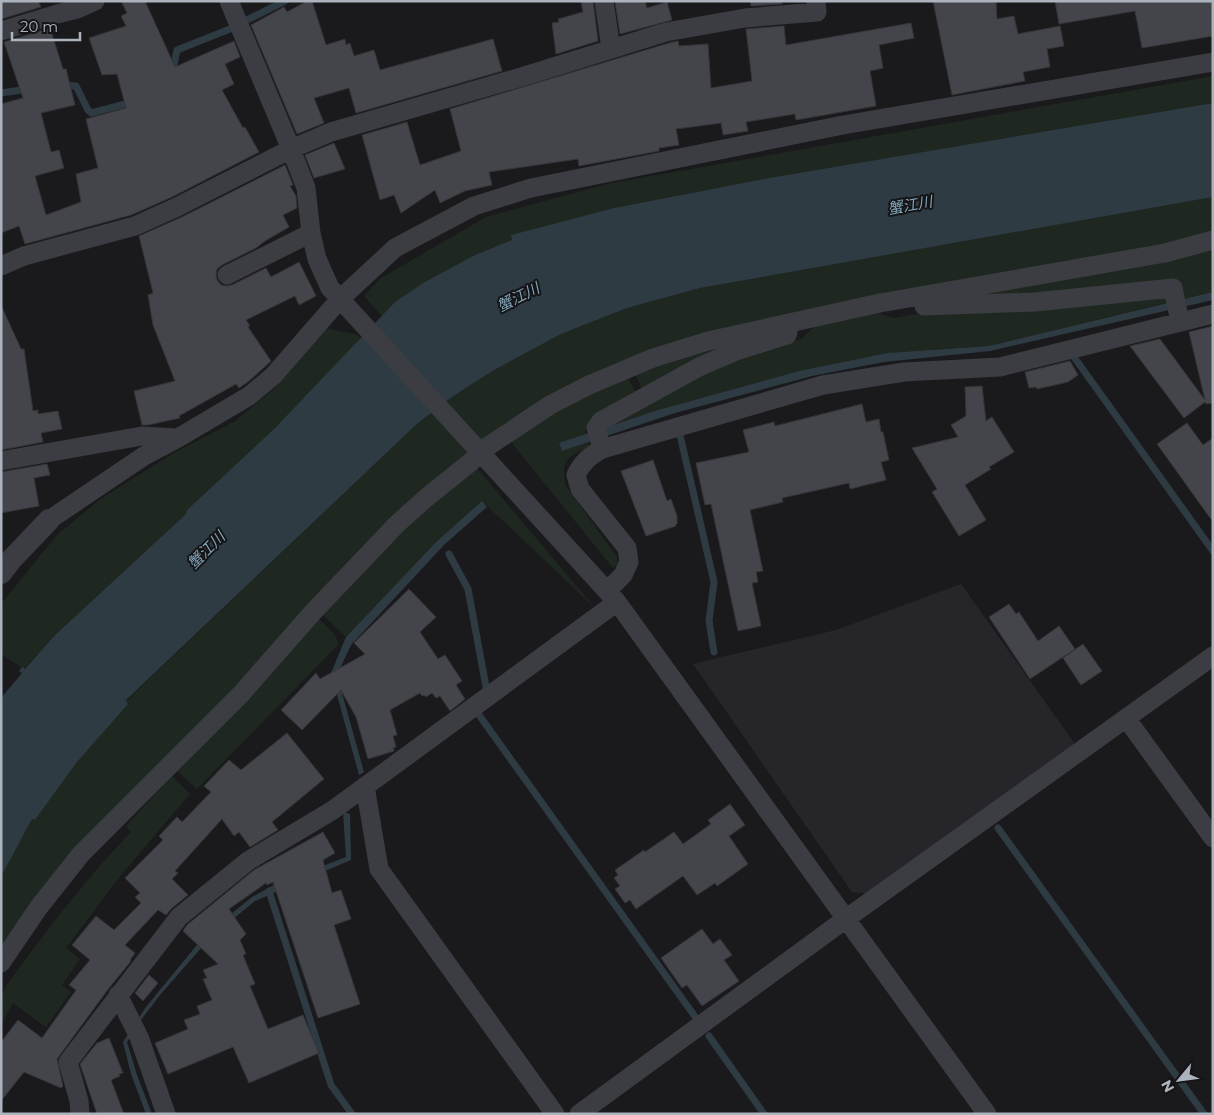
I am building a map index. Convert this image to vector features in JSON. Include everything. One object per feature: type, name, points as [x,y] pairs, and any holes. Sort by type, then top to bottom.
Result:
[{"type":"street","points":[[1,31],[78,9],[95,1]]},
{"type":"street","points":[[229,1],[306,188],[311,233],[317,259],[330,288],[612,596],[847,918],[987,1114]]},
{"type":"street","points":[[604,1],[611,49]]},
{"type":"street","points":[[1,266],[24,256],[135,226],[177,207],[291,149],[332,132],[666,32],[745,18],[817,12],[816,1]]},
{"type":"street","points":[[4,566],[49,520],[144,456],[249,396],[273,376],[345,305],[395,248],[474,206],[531,188],[843,125],[1213,62]]},
{"type":"street","points":[[227,275],[311,233]]},
{"type":"street","points":[[1,963],[39,907],[81,854],[241,694],[314,611],[397,524],[472,461],[478,448],[589,385],[653,358],[708,341],[880,303],[1166,253],[1213,240]]},
{"type":"street","points":[[880,303],[916,306],[1035,302],[1173,288],[1179,318]]},
{"type":"street","points":[[599,440],[823,386],[904,372],[1000,367],[1179,318],[1213,314]]},
{"type":"street","points":[[80,1114],[79,1101],[68,1062],[179,917],[248,861],[333,810],[612,596],[629,562],[627,548],[580,489],[576,475],[599,440],[601,421],[699,368],[736,351],[787,335],[795,322]]},
{"type":"street","points":[[1,461],[142,436],[178,438]]},
{"type":"street","points":[[579,1114],[847,918],[1213,656]]},
{"type":"street","points":[[1126,718],[1213,838]]},
{"type":"street","points":[[364,786],[379,869],[556,1114]]},
{"type":"street","points":[[118,995],[139,1037],[166,1114]]},
{"type":"shaded area","points":[[1213,76],[1213,103],[775,177],[614,208],[512,235],[513,240],[475,255],[395,302],[382,316],[364,296],[381,278],[486,217],[607,184]]},
{"type":"shaded area","points":[[1213,197],[1213,233],[1162,247],[698,338],[488,438],[1,948],[1,877],[32,819],[35,820],[77,762],[128,703],[126,701],[418,423],[452,397],[494,370],[561,334],[627,308],[700,288]]},
{"type":"shaded area","points":[[1213,248],[1213,292],[1183,299],[1177,280],[1034,297],[957,296]]},
{"type":"shaded area","points":[[1167,295],[1169,302],[989,346],[887,353],[799,371],[658,410],[607,427],[698,374],[740,357],[801,339],[814,327],[877,313],[894,318],[944,309]]},
{"type":"shaded area","points":[[326,328],[358,335],[361,339],[275,428],[187,510],[186,514],[54,636],[24,669],[1,654],[1,604],[57,535],[102,498],[172,454],[234,422],[276,387]]},
{"type":"shaded area","points":[[757,336],[643,391],[634,372]]},
{"type":"shaded area","points":[[627,376],[637,395],[596,417],[585,431],[586,434],[559,444],[562,451],[589,442],[590,447],[576,453],[568,460],[565,465],[564,477],[566,486],[617,557],[618,564],[613,568],[511,442],[538,422],[578,398]]},
{"type":"shaded area","points":[[477,468],[595,608],[482,501],[437,541],[346,637],[321,613],[416,519]]},
{"type":"shaded area","points":[[961,584],[1075,744],[870,894],[852,892],[693,664],[836,630]]},
{"type":"shaded area","points":[[317,617],[334,634],[339,644],[197,789],[177,771]]},
{"type":"shaded area","points":[[172,776],[190,794],[121,875],[66,948],[80,959],[62,985],[71,992],[46,1027],[13,1003],[1,1025],[1,996],[6,986],[66,907],[131,832],[126,826]]},
{"type":"water","name":"蟹江川","points":[[1213,103],[1213,197],[700,288],[627,308],[561,334],[494,370],[452,397],[418,423],[126,700],[128,704],[77,762],[35,820],[32,819],[1,877],[1,698],[22,673],[19,671],[22,667],[25,669],[54,636],[186,514],[187,510],[275,428],[395,302],[425,282],[475,255],[512,240],[511,235],[614,208],[775,177]]},
{"type":"water","points":[[1213,292],[1213,300],[990,351],[884,362],[812,376],[675,413],[562,451],[559,443],[658,410],[799,371],[887,353],[989,346]]},
{"type":"water","points":[[482,501],[487,507],[444,545],[351,645],[337,675],[364,772],[359,775],[331,673],[346,637],[437,541]]},
{"type":"water","points":[[343,812],[350,814],[351,860],[255,901],[210,938],[160,995],[141,1020],[127,1042],[152,1114],[146,1114],[131,1074],[123,1042],[146,1007],[205,935],[252,897],[272,886],[346,857]]},
{"type":"building","points":[[1,1],[38,1],[41,7],[1,19]]},
{"type":"building","points":[[121,1],[145,1],[175,67],[234,41],[240,57],[225,64],[234,84],[222,90],[259,152],[172,197],[131,215],[25,244],[19,226],[1,233],[1,104],[23,98],[4,42],[50,28],[63,69],[66,69],[75,105],[41,113],[51,152],[59,150],[64,168],[35,176],[46,215],[81,202],[76,174],[98,168],[86,119],[126,108],[117,74],[102,75],[89,38],[126,26],[121,16],[127,13]]},
{"type":"building","points":[[307,1],[312,1],[326,45],[345,39],[346,45],[350,43],[354,56],[374,50],[380,70],[493,39],[502,71],[356,113],[349,88],[314,98],[324,123],[297,134],[251,25],[284,7],[287,12]]},
{"type":"building","points":[[581,1],[593,1],[598,41],[556,54],[552,23],[559,22],[558,19],[583,12]]},
{"type":"building","points":[[615,1],[645,1],[647,8],[667,2],[672,20],[620,34]]},
{"type":"building","points":[[750,1],[782,1],[782,4],[751,6]]},
{"type":"building","points":[[933,1],[996,1],[997,19],[1014,16],[1018,34],[1060,26],[1064,46],[1047,49],[1050,67],[1023,72],[1025,81],[952,95]]},
{"type":"building","points":[[1055,1],[1213,1],[1213,36],[1142,48],[1135,11],[1059,24]]},
{"type":"building","points":[[911,23],[914,38],[879,45],[883,68],[870,71],[876,106],[796,120],[795,114],[746,122],[748,131],[723,135],[721,123],[676,129],[679,145],[659,148],[659,151],[579,166],[578,159],[489,172],[492,185],[465,191],[440,203],[435,190],[401,213],[394,195],[380,200],[362,135],[407,122],[420,165],[461,151],[450,109],[669,43],[678,41],[679,46],[708,44],[711,88],[752,81],[746,29],[784,26],[786,45]]},
{"type":"building","points":[[334,143],[345,169],[314,178],[305,155]]},
{"type":"building","points":[[285,165],[293,185],[290,186],[296,196],[297,208],[283,215],[289,227],[256,248],[222,265],[217,269],[217,280],[221,285],[232,285],[266,268],[271,277],[299,262],[316,296],[299,305],[295,296],[246,320],[250,326],[248,327],[271,361],[249,381],[239,388],[236,384],[179,416],[180,418],[142,425],[134,391],[175,381],[153,325],[148,295],[153,293],[139,236],[182,217]]},
{"type":"building","points":[[1,305],[21,349],[24,349],[33,411],[38,410],[38,414],[58,411],[62,429],[41,433],[43,442],[1,450]]},
{"type":"building","points":[[1213,326],[1213,403],[1206,404],[1205,402],[1184,418],[1130,346],[1160,339],[1205,400],[1189,332]]},
{"type":"building","points":[[1070,361],[1078,375],[1068,382],[1037,389],[1036,387],[1029,388],[1025,372]]},
{"type":"building","points":[[982,386],[986,421],[992,417],[1014,452],[989,467],[991,469],[965,485],[986,520],[959,536],[932,492],[937,489],[912,448],[958,437],[951,425],[966,416],[965,387]]},
{"type":"building","points":[[862,404],[866,422],[879,419],[889,460],[881,462],[886,480],[850,489],[849,483],[782,498],[783,502],[750,510],[763,571],[756,572],[758,582],[752,583],[761,626],[738,631],[711,504],[705,505],[696,463],[749,452],[743,430],[774,422],[775,426]]},
{"type":"building","points":[[1187,423],[1203,445],[1213,438],[1213,522],[1157,444]]},
{"type":"building","points":[[653,460],[667,501],[671,499],[677,516],[677,524],[676,526],[646,536],[621,471]]},
{"type":"building","points":[[47,464],[50,475],[34,478],[39,506],[1,513],[1,472]]},
{"type":"building","points":[[409,589],[436,617],[420,632],[438,659],[445,655],[462,681],[456,685],[465,699],[450,711],[440,696],[436,698],[432,693],[426,697],[420,693],[390,710],[397,735],[393,736],[396,747],[393,748],[394,751],[368,759],[356,717],[341,690],[302,730],[281,710],[316,673],[320,679],[365,654],[354,643]]},
{"type":"building","points":[[1009,604],[1016,614],[1019,612],[1038,641],[1059,626],[1075,649],[1030,679],[989,617]]},
{"type":"building","points":[[1083,644],[1102,671],[1081,685],[1063,658]]},
{"type":"building","points":[[287,733],[324,779],[272,822],[278,830],[250,847],[239,832],[234,836],[222,819],[175,871],[178,873],[172,879],[188,895],[166,915],[158,910],[125,945],[135,953],[131,961],[57,1059],[63,1086],[61,1088],[24,1072],[1,1101],[1,1042],[18,1020],[42,1038],[76,990],[69,985],[90,960],[72,945],[96,916],[114,930],[141,903],[135,897],[140,893],[125,878],[163,840],[159,836],[177,817],[182,822],[211,792],[204,786],[229,760],[241,770]]},
{"type":"building","points":[[730,804],[745,825],[729,836],[748,864],[717,886],[715,883],[697,895],[683,876],[636,909],[630,900],[625,903],[615,889],[620,886],[614,878],[618,875],[615,870],[674,832],[683,844],[711,824],[708,820]]},
{"type":"building","points":[[323,832],[335,853],[323,860],[332,893],[341,890],[351,919],[334,925],[360,1004],[318,1018],[273,882],[267,885],[266,883],[229,909],[246,934],[240,940],[246,954],[243,955],[255,984],[250,986],[268,1029],[303,1015],[319,1053],[249,1083],[233,1047],[168,1074],[155,1043],[188,1029],[184,1020],[200,1014],[197,1006],[212,1000],[203,979],[207,978],[203,970],[218,964],[183,931],[187,925],[254,870]]},
{"type":"building","points":[[702,929],[713,944],[720,939],[732,955],[724,960],[739,981],[702,1006],[687,985],[682,988],[661,958]]},
{"type":"building","points":[[149,975],[158,983],[143,1001],[135,993]]},
{"type":"building","points":[[109,1038],[123,1073],[111,1080],[124,1114],[97,1114],[80,1064],[97,1043]]},
{"type":"waterway","points":[[247,20],[285,1]]},
{"type":"waterway","points":[[174,73],[173,69],[177,50],[230,29]]},
{"type":"waterway","points":[[61,85],[76,86],[91,113],[133,102]]},
{"type":"waterway","points":[[1,93],[28,89]]},
{"type":"waterway","points":[[1074,357],[1213,551]]},
{"type":"waterway","points":[[680,435],[714,582],[709,621],[714,652]]},
{"type":"waterway","points":[[449,554],[468,589],[486,687]]},
{"type":"waterway","points":[[479,715],[696,1018]]},
{"type":"waterway","points":[[998,828],[1204,1114]]},
{"type":"waterway","points":[[269,891],[331,1085],[352,1114]]},
{"type":"waterway","points":[[709,1036],[764,1114]]}]
